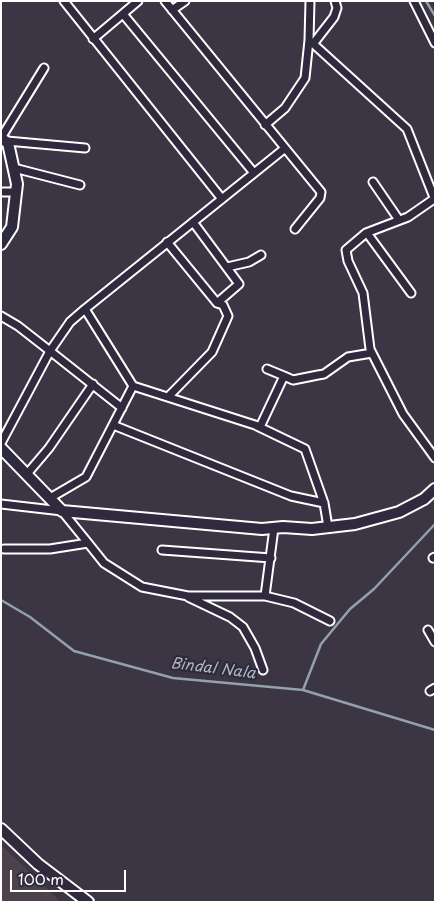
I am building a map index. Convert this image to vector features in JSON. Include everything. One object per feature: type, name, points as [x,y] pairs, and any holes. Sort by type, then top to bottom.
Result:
[{"type":"street","points":[[64,1],[222,199]]},
{"type":"street","points":[[93,39],[138,1]]},
{"type":"street","points":[[165,1],[321,192],[320,198],[295,228]]},
{"type":"street","points":[[172,10],[184,1]]},
{"type":"street","points":[[265,125],[285,108],[305,78],[311,42],[310,1]]},
{"type":"street","points":[[311,42],[334,17],[337,8],[335,1]]},
{"type":"street","points":[[414,1],[435,43]]},
{"type":"street","points":[[124,14],[254,173]]},
{"type":"street","points":[[311,42],[407,130],[434,200],[399,220],[367,233],[348,247],[346,254],[363,293],[372,353],[403,414],[419,439],[435,458]]},
{"type":"street","points":[[3,139],[44,68]]},
{"type":"street","points":[[3,139],[86,148]]},
{"type":"street","points":[[1,244],[12,227],[16,192],[14,168],[3,139]]},
{"type":"street","points":[[1,443],[50,350],[70,322],[284,149]]},
{"type":"street","points":[[14,168],[80,185]]},
{"type":"street","points":[[373,182],[399,220]]},
{"type":"street","points":[[1,192],[16,192]]},
{"type":"street","points":[[194,222],[239,284],[217,303]]},
{"type":"street","points":[[367,233],[411,293]]},
{"type":"street","points":[[167,242],[217,303],[223,305],[228,316],[217,344],[207,360],[168,397]]},
{"type":"street","points":[[227,267],[249,262],[261,254]]},
{"type":"street","points":[[85,309],[133,386],[260,427],[306,451],[324,503],[328,527]]},
{"type":"street","points":[[1,316],[50,350],[122,408]]},
{"type":"street","points":[[267,369],[293,380],[324,374],[348,357],[372,353]]},
{"type":"street","points":[[260,427],[284,376]]},
{"type":"street","points":[[27,474],[49,448],[93,384]]},
{"type":"street","points":[[50,498],[86,477],[133,386]]},
{"type":"street","points":[[113,425],[291,496],[324,503]]},
{"type":"street","points":[[1,448],[62,511],[104,563],[127,575],[138,584],[188,596],[230,617],[243,627],[263,670]]},
{"type":"street","points":[[1,504],[262,529],[328,527],[355,524],[399,512],[424,499],[435,489]]},
{"type":"street","points":[[265,596],[274,528]]},
{"type":"street","points":[[4,549],[50,549],[88,542]]},
{"type":"street","points":[[162,550],[271,558]]},
{"type":"street","points":[[188,596],[265,596],[294,603],[330,621]]},
{"type":"street","points":[[428,630],[435,642]]},
{"type":"street","points":[[1,829],[38,864],[88,902]]},
{"type":"shaded area","points":[[1,845],[61,902],[1,902]]},
{"type":"waterway","points":[[426,1],[435,16]]},
{"type":"waterway","points":[[303,690],[321,644],[350,609],[374,589],[435,524]]},
{"type":"waterway","name":"Bindal Nala","points":[[1,600],[30,617],[74,651],[173,678],[303,690],[435,730]]}]
